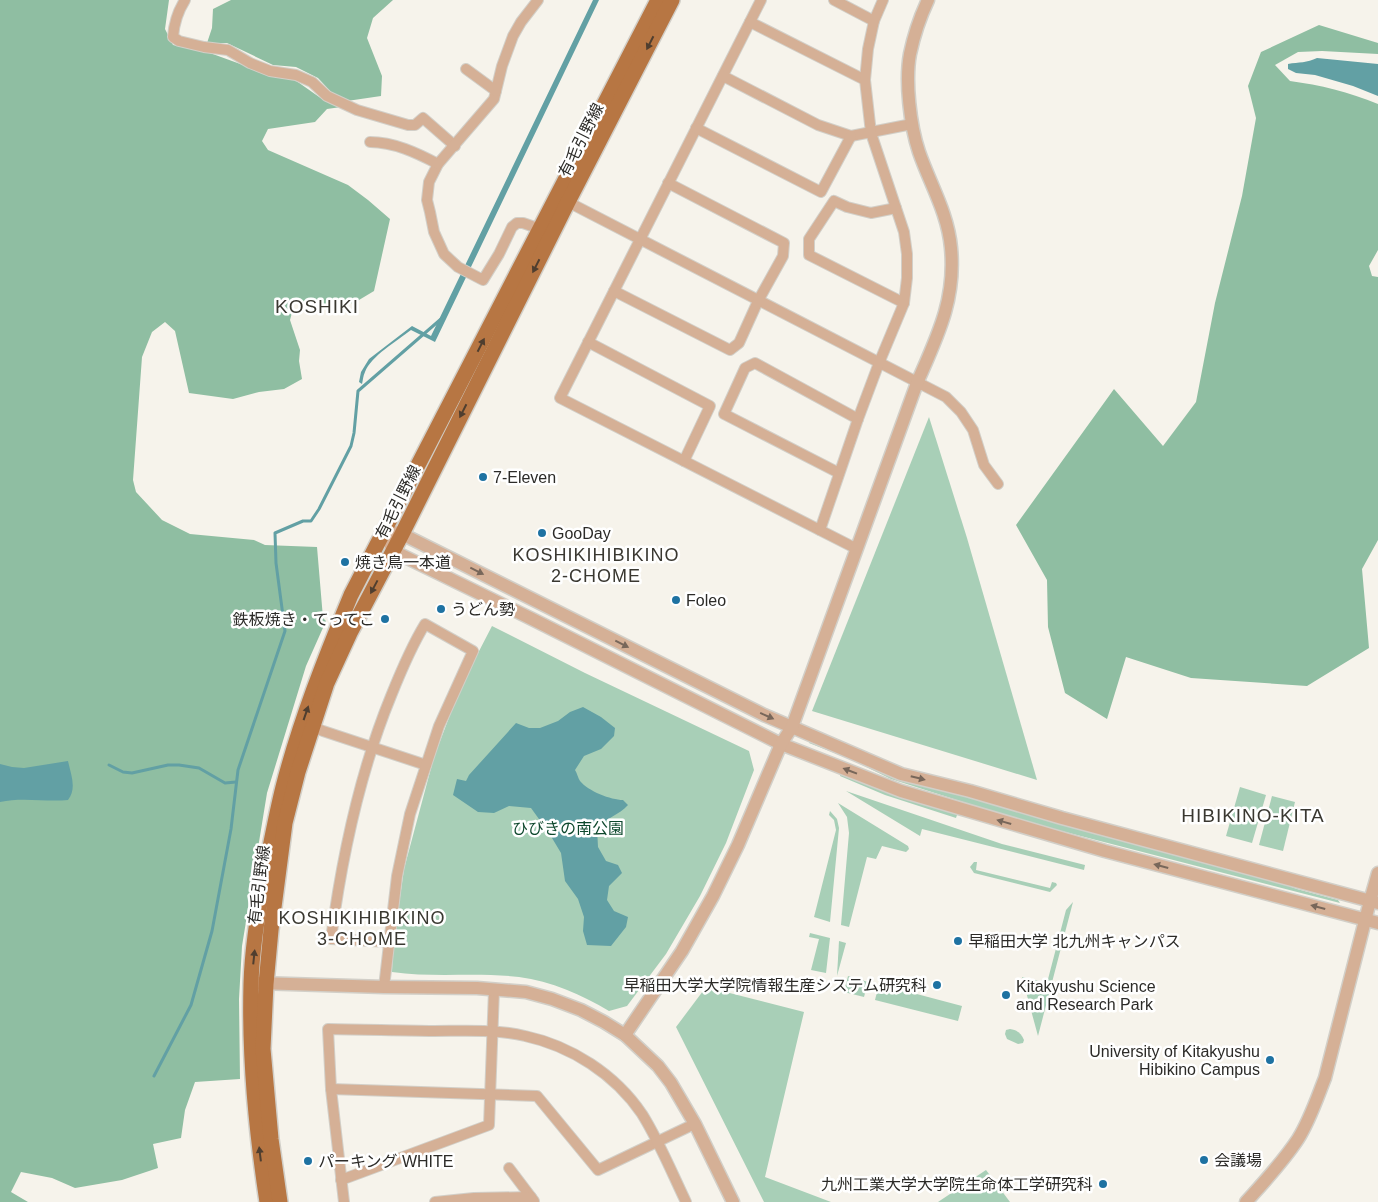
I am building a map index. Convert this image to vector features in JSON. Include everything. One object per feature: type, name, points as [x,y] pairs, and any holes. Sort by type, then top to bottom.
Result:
[{"type":"main road","name":"有毛引野線","points":[[267,1202],[259,1152],[252,1068],[259,983],[271,930],[285,823],[298,772],[327,683],[350,633],[402,534],[658,0]]},
{"type":"main road","name":"有毛引野線","points":[[280,1202],[271,1139],[263,1049],[259,983],[258,912],[283,786],[302,722],[324,660],[351,595],[547,231],[568,202],[672,0]]},
{"type":"street","points":[[185,0],[179,10],[174,28],[173,37],[179,41],[228,50],[250,63],[270,70],[296,75],[312,82],[327,96],[357,110],[408,125],[415,125],[423,118],[455,146]]},
{"type":"street","points":[[538,0],[513,36],[502,66],[494,99],[438,164],[429,182],[427,200],[434,232],[444,254],[458,267],[483,280],[499,254],[512,227],[517,223],[523,223],[547,231]]},
{"type":"street","points":[[761,0],[560,398],[857,549]]},
{"type":"street","points":[[834,0],[874,21]]},
{"type":"street","points":[[820,530],[858,419],[904,302],[907,278],[907,254],[904,232],[871,133],[865,80],[868,49],[874,21],[883,0]]},
{"type":"street","points":[[625,1035],[682,951],[714,896],[781,744],[792,727],[918,383],[940,330],[950,298],[952,274],[951,248],[946,218],[919,151],[912,124],[908,88],[910,55],[920,18],[928,0]]},
{"type":"street","points":[[750,22],[865,80]]},
{"type":"street","points":[[466,69],[496,91]]},
{"type":"street","points":[[723,76],[818,125],[851,136],[912,124]]},
{"type":"street","points":[[696,128],[821,192],[851,136]]},
{"type":"street","points":[[370,142],[380,142],[414,152],[438,164]]},
{"type":"street","points":[[614,291],[730,350],[739,342],[758,301],[783,256],[784,243],[668,184]]},
{"type":"street","points":[[896,208],[871,213],[847,207],[834,201],[810,239],[809,255],[904,302]]},
{"type":"street","points":[[568,202],[946,397],[961,412],[973,430],[984,465],[998,484]]},
{"type":"street","points":[[588,342],[710,406],[684,461]]},
{"type":"street","points":[[839,473],[724,414],[745,368],[755,363],[858,419]]},
{"type":"street","points":[[385,530],[402,534],[764,715],[902,774],[1374,902]]},
{"type":"street","points":[[385,530],[393,551],[781,744],[901,791],[971,812],[1105,851],[1372,921]]},
{"type":"street","points":[[384,987],[397,876],[410,814],[439,726],[473,651],[425,624],[412,645],[371,746],[346,844],[332,939],[389,942]]},
{"type":"street","points":[[313,727],[426,765]]},
{"type":"street","points":[[1246,1202],[1284,1159],[1299,1137],[1314,1106],[1325,1078],[1372,921],[1378,873]]},
{"type":"street","points":[[259,983],[477,988],[526,992],[581,1010],[625,1035],[658,1066],[671,1083],[695,1124],[733,1202]]},
{"type":"street","points":[[341,1180],[489,1125],[494,990]]},
{"type":"street","points":[[344,1202],[331,1089],[328,1029],[493,1032],[524,1036],[558,1046],[586,1060],[608,1076],[626,1094],[641,1114],[657,1142],[686,1202]]},
{"type":"street","points":[[331,1089],[537,1096],[598,1170],[695,1124]]},
{"type":"street","points":[[509,1168],[533,1200]]},
{"type":"street","points":[[435,1202],[474,1198],[533,1200]]},
{"type":"green space","points":[[0,0],[169,0],[165,29],[173,45],[210,53],[269,76],[295,80],[322,99],[341,107],[327,109],[315,122],[268,129],[262,141],[268,150],[348,185],[390,219],[374,291],[354,303],[324,305],[295,301],[290,320],[300,350],[299,361],[302,379],[284,389],[259,392],[233,399],[189,393],[175,331],[165,322],[152,332],[142,357],[133,480],[136,492],[162,520],[190,534],[254,540],[265,545],[317,547],[323,618],[326,621],[306,666],[267,793],[242,946],[239,999],[240,1079],[195,1082],[185,1110],[181,1138],[153,1144],[158,1168],[122,1180],[75,1188],[52,1178],[21,1172],[11,1192],[28,1202],[0,1202]]},
{"type":"green space","points":[[231,0],[393,0],[373,18],[367,38],[382,76],[381,96],[347,101],[333,94],[318,78],[296,67],[273,65],[227,43],[207,43],[212,28],[213,9]]},
{"type":"green space","points":[[1319,25],[1378,43],[1378,54],[1322,51],[1298,52],[1275,65],[1290,81],[1334,90],[1378,104],[1378,250],[1369,266],[1372,276],[1378,277],[1378,540],[1362,569],[1369,648],[1307,686],[1191,678],[1126,657],[1107,719],[1065,693],[1048,627],[1047,580],[1016,525],[1114,389],[1163,446],[1196,402],[1215,303],[1242,196],[1256,118],[1248,86],[1261,52]]},
{"type":"green space","points":[[929,417],[967,538],[1037,780],[812,711]]},
{"type":"green space","name":"ひびきの南公園","points":[[492,626],[585,673],[749,751],[754,770],[726,843],[700,896],[666,954],[627,1006],[609,1011],[588,999],[566,990],[543,982],[519,977],[424,975],[392,972],[393,947],[404,869],[434,757],[461,686]]},
{"type":"green space","points":[[810,741],[912,779],[1255,874],[1297,889],[1338,900],[1340,903],[1042,826],[988,810],[891,779],[850,759],[809,743]]},
{"type":"green space","points":[[841,772],[958,812],[956,818],[885,795],[840,776]]},
{"type":"green space","points":[[1240,787],[1266,795],[1252,843],[1226,836]]},
{"type":"green space","points":[[846,791],[1002,844],[1085,865],[1084,870],[922,829],[920,836]]},
{"type":"green space","points":[[1272,796],[1295,802],[1283,851],[1259,845]]},
{"type":"green space","points":[[838,803],[908,846],[909,849],[906,852],[882,846],[876,859],[867,857],[849,927],[841,925],[849,833],[847,817]]},
{"type":"green space","points":[[830,811],[837,819],[839,828],[830,922],[814,917],[836,830],[834,820],[829,815]]},
{"type":"green space","points":[[974,862],[977,862],[976,870],[1050,888],[1052,882],[1057,885],[1050,892],[974,873],[970,867]]},
{"type":"green space","points":[[1073,902],[1038,1036],[1022,977],[1047,983],[1066,910]]},
{"type":"green space","points":[[810,933],[830,938],[826,973],[811,970],[819,939],[809,937]]},
{"type":"green space","points":[[839,941],[846,943],[837,976]]},
{"type":"green space","points":[[848,976],[868,982],[864,997],[844,992]]},
{"type":"green space","points":[[879,984],[962,1006],[958,1021],[875,1000]]},
{"type":"green space","points":[[706,987],[804,1012],[765,1177],[831,1202],[764,1202],[676,1027]]},
{"type":"green space","points":[[1010,1029],[1020,1034],[1024,1040],[1023,1043],[1018,1044],[1007,1039],[1006,1030]]},
{"type":"green space","points":[[986,1170],[1010,1202],[938,1202]]},
{"type":"water","points":[[593,0],[599,0],[435,342],[411,330],[373,360],[363,376],[362,384],[359,382],[361,372],[369,359],[412,326],[431,336]]},
{"type":"water","points":[[1317,58],[1378,64],[1378,96],[1353,86],[1315,75],[1296,73],[1288,69],[1288,64],[1306,62]]},
{"type":"water","points":[[583,707],[601,717],[615,728],[614,736],[601,749],[584,756],[575,770],[580,781],[600,794],[623,800],[628,805],[597,828],[598,847],[606,861],[618,865],[622,873],[609,886],[607,900],[614,911],[628,917],[626,927],[611,946],[587,945],[583,931],[584,917],[578,899],[565,881],[561,853],[531,808],[509,806],[494,813],[478,812],[453,795],[457,779],[466,781],[469,775],[516,723],[529,728],[540,728],[558,721],[570,712]]},
{"type":"water","points":[[68,761],[73,786],[68,800],[0,802],[0,764],[24,768]]},
{"type":"waterway","points":[[154,1076],[191,1005],[212,931],[231,829],[238,770],[285,631],[276,563],[275,533],[303,521],[311,521],[319,509],[351,446],[358,391],[441,319]]},
{"type":"waterway","points":[[109,765],[123,772],[132,773],[168,765],[179,765],[199,768],[225,783],[236,782]]},
{"type":"place","name":"7-Eleven","points":[[483,477]]},
{"type":"place","name":"GooDay","points":[[542,533]]},
{"type":"place","name":"焼き鳥一本道","points":[[345,562]]},
{"type":"place","name":"Foleo","points":[[676,600]]},
{"type":"place","name":"うどん勢","points":[[441,609]]},
{"type":"place","name":"鉄板焼き・てってこ","points":[[385,619]]},
{"type":"place","name":"早稲田大学 北九州キャンパス","points":[[958,941]]},
{"type":"place","name":"早稲田大学大学院情報生産システム研究科","points":[[937,985]]},
{"type":"place","name":"Kitakyushu Science and Research Park","points":[[1006,995]]},
{"type":"place","name":"University of Kitakyushu Hibikino Campus","points":[[1270,1060]]},
{"type":"place","name":"会議場","points":[[1204,1160]]},
{"type":"place","name":"パーキング WHITE","points":[[308,1161]]},
{"type":"place","name":"九州工業大学大学院生命体工学研究科","points":[[1103,1184]]},
{"type":"district","name":"KOSHIKI","points":[[317,306]]},
{"type":"district","name":"KOSHIKIHIBIKINO 2-CHOME","points":[[596,565]]},
{"type":"district","name":"HIBIKINO-KITA","points":[[1253,815]]},
{"type":"district","name":"KOSHIKIHIBIKINO 3-CHOME","points":[[362,928]]}]
